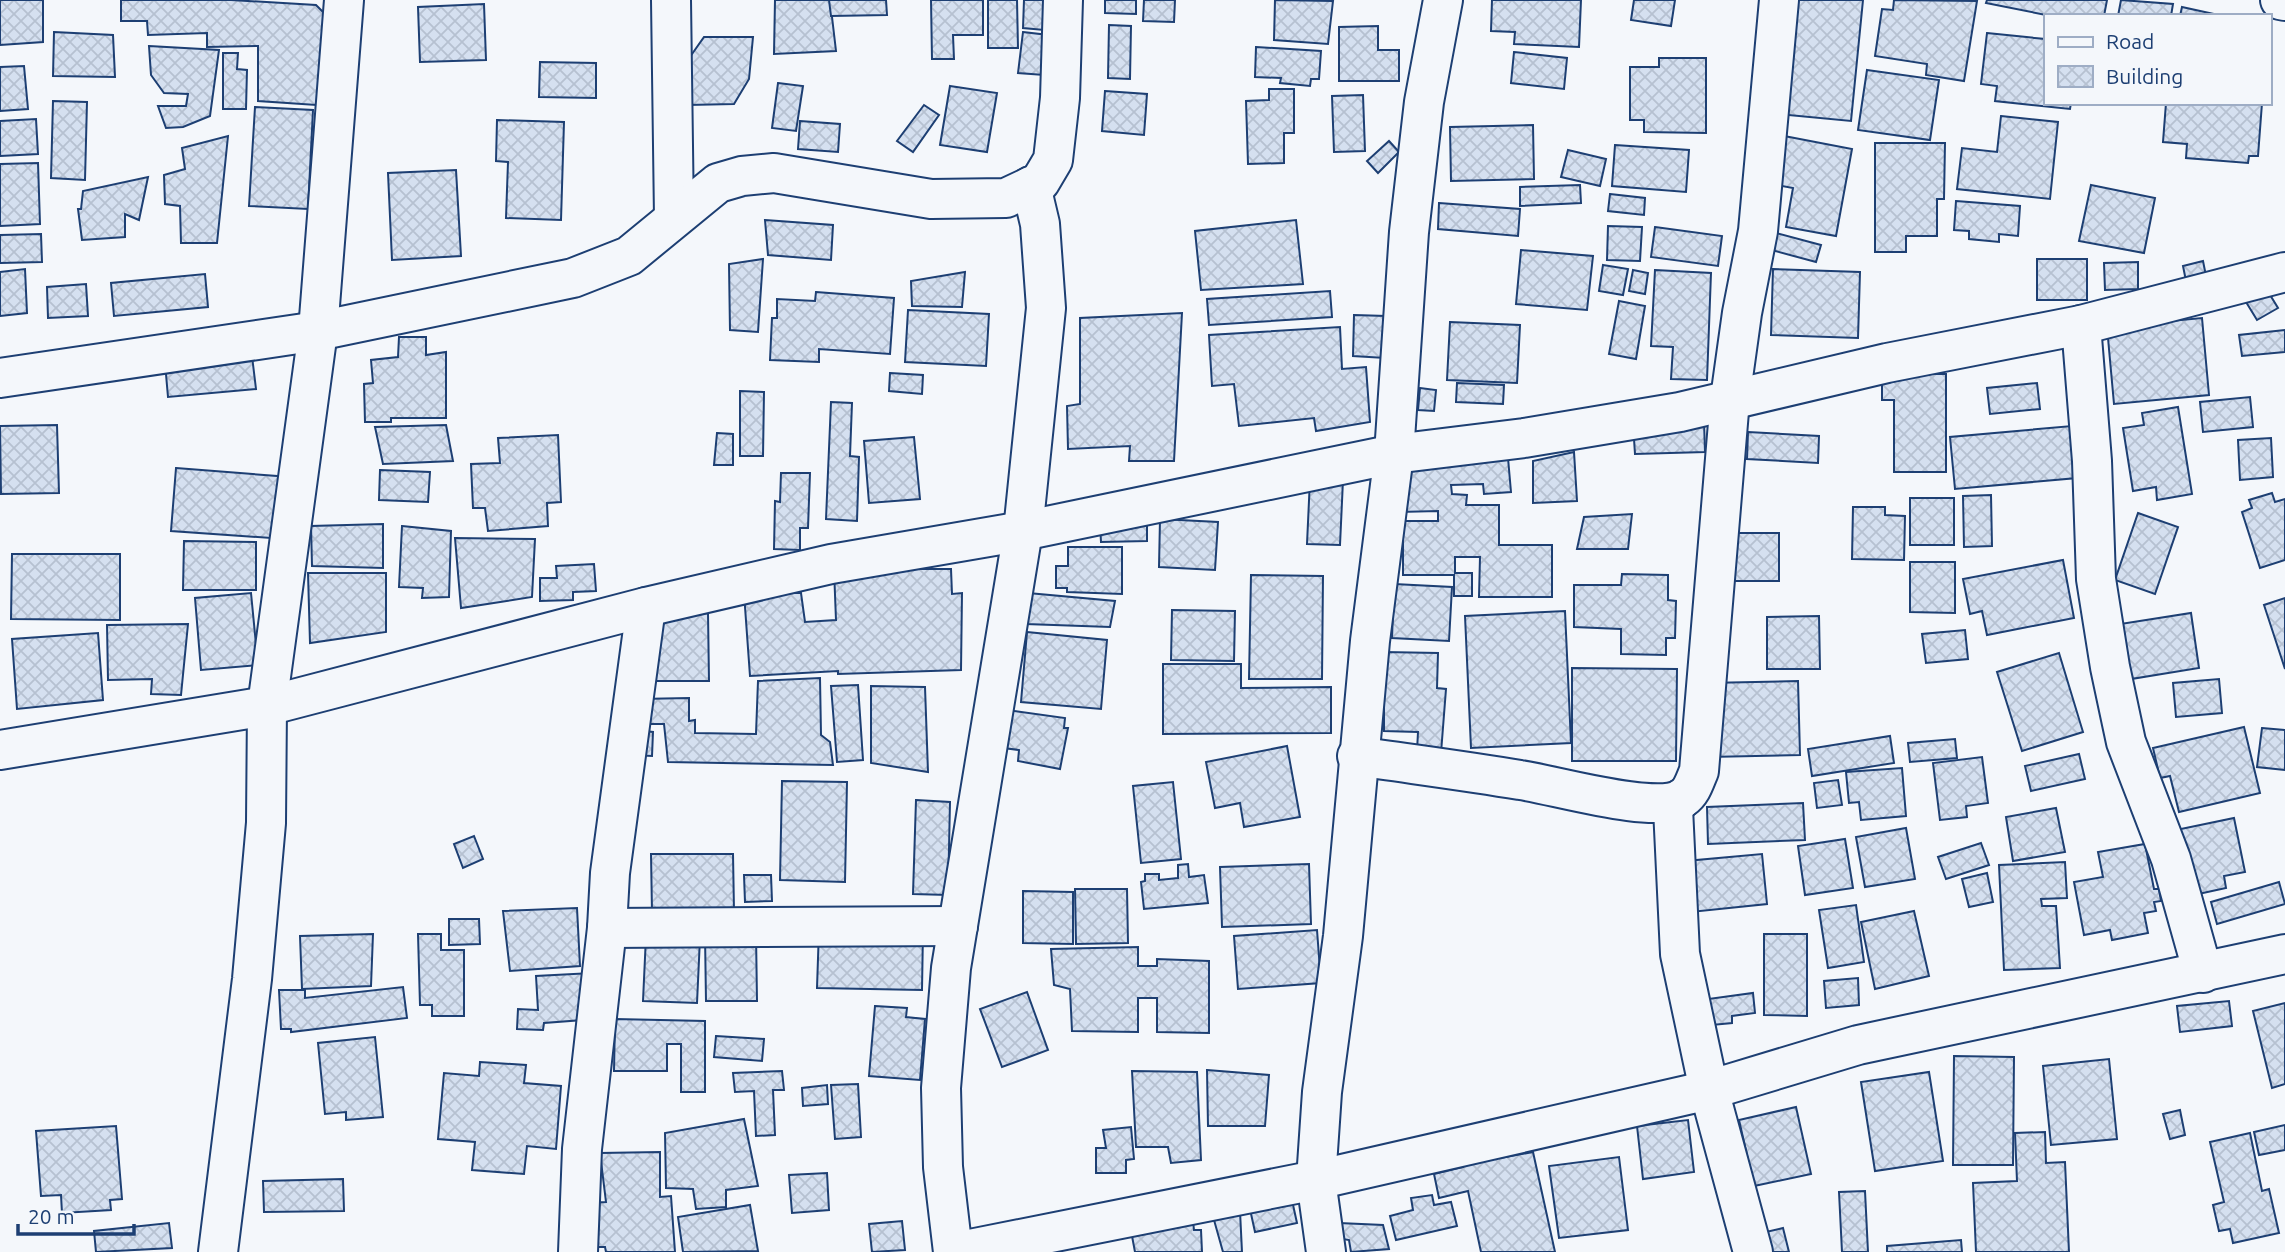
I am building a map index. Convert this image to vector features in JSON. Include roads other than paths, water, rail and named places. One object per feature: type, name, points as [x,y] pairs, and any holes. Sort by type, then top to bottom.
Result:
[{"type":"street","points":[[218,1252],[253,979],[266,823],[267,706],[318,331],[344,0]]},
{"type":"street","points":[[671,0],[674,218]]},
{"type":"street","points":[[0,378],[318,331],[573,278],[603,269],[629,256],[718,183],[742,176],[774,173],[931,199],[1006,198],[1040,182],[1053,160],[1060,98],[1063,0]]},
{"type":"street","points":[[1325,1252],[1315,1180],[1322,1091],[1344,924],[1357,756],[1394,454],[1409,232],[1424,102],[1443,0]]},
{"type":"street","points":[[1754,1252],[1709,1090],[1680,954],[1673,808],[1692,789],[1699,771],[1730,399],[1742,313],[1758,231],[1779,0]]},
{"type":"street","points":[[2280,0],[2285,1]]},
{"type":"street","points":[[1031,186],[1041,235],[1046,308],[1023,531],[958,926],[941,1088],[943,1167],[954,1252],[1315,1180],[1709,1090],[1858,1045],[2285,954]]},
{"type":"street","points":[[0,750],[267,706],[646,607],[831,564],[1023,531],[1394,454],[1626,423],[2081,325],[2285,272]]},
{"type":"street","points":[[2081,325],[2092,461],[2096,579],[2110,667],[2126,742],[2171,859],[2203,973]]},
{"type":"street","points":[[578,1252],[582,1149],[607,928],[610,873],[646,607]]},
{"type":"street","points":[[1357,756],[1522,780],[1624,800],[1661,803],[1682,798]]},
{"type":"street","points":[[607,928],[958,926]]}]
